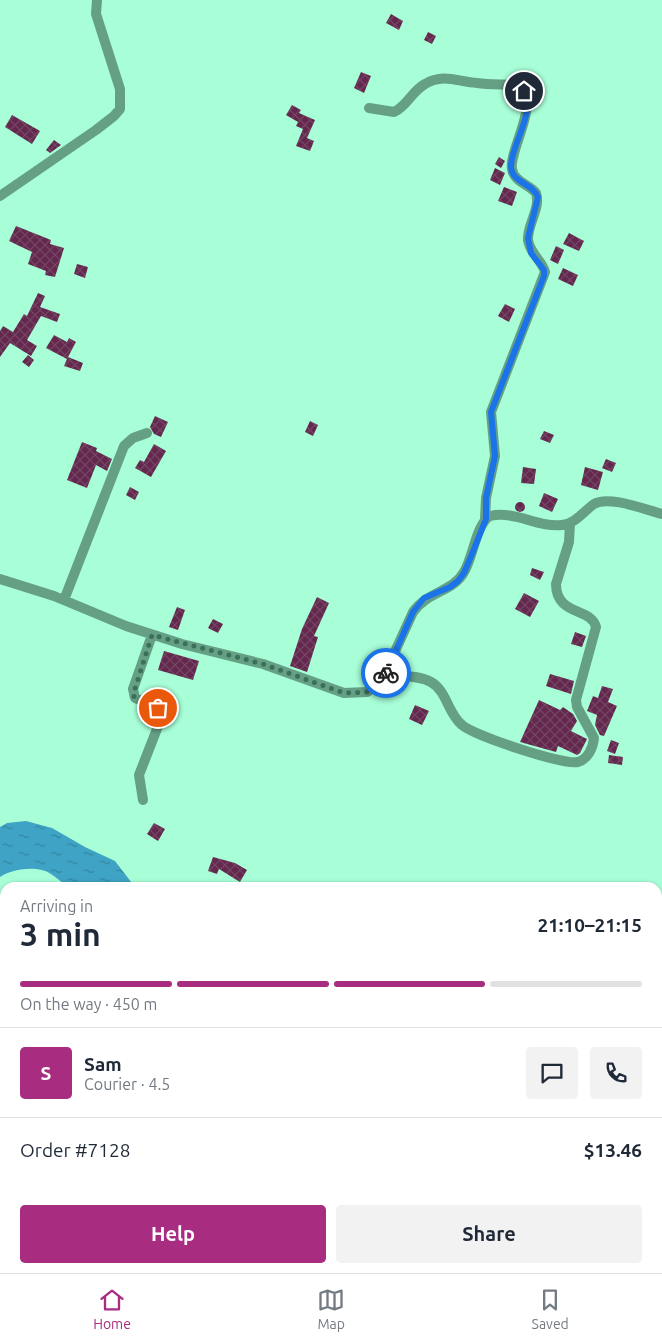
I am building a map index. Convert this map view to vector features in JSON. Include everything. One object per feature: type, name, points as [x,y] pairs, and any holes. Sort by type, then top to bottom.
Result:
[{"type":"street","points":[[0,196],[96,130],[120,109],[120,89],[96,14],[97,0]]},
{"type":"street","points":[[0,579],[64,600],[152,635],[263,664],[344,693],[367,692],[376,686],[386,674],[413,612],[419,604],[433,594],[450,587],[464,573],[486,519],[486,498],[495,456],[491,412],[545,272],[531,253],[528,238],[538,197],[533,189],[516,179],[511,168],[525,114],[526,94],[522,88],[516,85],[471,83],[449,77],[428,82],[418,88],[405,105],[394,112],[369,108]]},
{"type":"street","points":[[64,600],[124,446],[133,438],[147,433]]},
{"type":"street","points":[[486,519],[503,514],[557,526],[570,523],[595,503],[603,501],[617,502],[662,514]]},
{"type":"street","points":[[386,674],[431,682],[439,689],[458,721],[472,730],[544,757],[574,762],[584,759],[591,750],[594,738],[577,708],[576,700],[596,627],[590,619],[561,602],[556,591],[556,584],[569,542],[570,523]]},
{"type":"street","points":[[142,800],[139,775],[162,716],[158,708],[135,698],[133,690],[152,635]]},
{"type":"water","points":[[26,821],[52,828],[85,847],[115,861],[131,882],[61,882],[46,871],[32,869],[18,870],[0,877],[0,827],[7,823]]},
{"type":"building","points":[[391,14],[403,21],[399,30],[386,23]]},
{"type":"building","points":[[428,32],[436,36],[432,44],[424,40]]},
{"type":"building","points":[[361,72],[371,76],[364,93],[354,88]]},
{"type":"building","points":[[292,105],[301,110],[299,113],[315,120],[307,138],[314,141],[310,151],[296,146],[303,129],[296,126],[298,122],[286,115]]},
{"type":"building","points":[[12,115],[40,131],[32,144],[5,127]]},
{"type":"building","points":[[54,140],[61,145],[50,153],[46,150]]},
{"type":"building","points":[[499,157],[505,161],[501,168],[495,164]]},
{"type":"building","points":[[495,168],[505,173],[500,185],[490,180]]},
{"type":"building","points":[[504,187],[517,192],[512,206],[498,201]]},
{"type":"building","points":[[16,226],[51,240],[50,244],[64,248],[55,277],[45,275],[46,271],[28,264],[32,252],[9,241]]},
{"type":"building","points":[[569,233],[584,241],[579,251],[563,244]]},
{"type":"building","points":[[556,246],[564,250],[558,264],[550,260]]},
{"type":"building","points":[[77,264],[88,267],[85,278],[74,274]]},
{"type":"building","points":[[563,268],[578,275],[573,286],[558,279]]},
{"type":"building","points":[[38,293],[45,296],[40,307],[60,314],[57,322],[41,316],[27,340],[37,346],[31,356],[10,343],[0,357],[0,331],[3,326],[13,332],[24,314],[27,316]]},
{"type":"building","points":[[505,304],[515,309],[509,322],[498,316]]},
{"type":"building","points":[[54,335],[67,342],[69,338],[76,342],[68,357],[83,363],[80,371],[64,366],[67,359],[46,348]]},
{"type":"building","points":[[28,355],[34,360],[29,367],[22,362]]},
{"type":"building","points":[[155,416],[168,422],[161,437],[154,434],[150,427]]},
{"type":"building","points":[[310,421],[318,425],[313,436],[305,432]]},
{"type":"building","points":[[544,431],[554,435],[550,443],[540,439]]},
{"type":"building","points":[[82,442],[97,448],[96,451],[112,459],[107,471],[96,465],[87,488],[67,480]]},
{"type":"building","points":[[154,444],[166,451],[151,477],[135,468],[140,460],[144,462]]},
{"type":"building","points":[[606,459],[616,463],[612,472],[602,468]]},
{"type":"building","points":[[523,467],[536,469],[534,484],[521,483]]},
{"type":"building","points":[[585,467],[603,472],[598,490],[581,485]]},
{"type":"building","points":[[130,487],[139,492],[135,500],[126,495]]},
{"type":"building","points":[[544,493],[558,499],[552,512],[539,506]]},
{"type":"building","points":[[518,502],[522,502],[525,507],[524,511],[518,512],[515,509],[515,505]]},
{"type":"building","points":[[532,568],[544,572],[540,580],[530,575]]},
{"type":"building","points":[[524,593],[539,601],[530,617],[515,609]]},
{"type":"building","points":[[317,597],[329,603],[314,636],[318,637],[307,672],[290,666],[302,629]]},
{"type":"building","points":[[177,607],[185,610],[178,630],[169,627]]},
{"type":"building","points":[[213,619],[223,624],[218,633],[208,628]]},
{"type":"building","points":[[575,632],[586,636],[582,647],[571,644]]},
{"type":"building","points":[[164,651],[199,661],[193,680],[158,670]]},
{"type":"building","points":[[550,674],[574,681],[571,694],[546,686]]},
{"type":"building","points":[[602,686],[613,689],[608,702],[617,706],[604,736],[600,735],[595,725],[597,715],[587,711],[593,696],[598,698]]},
{"type":"building","points":[[539,700],[560,710],[563,707],[573,714],[577,721],[571,731],[587,739],[580,753],[577,755],[558,746],[556,752],[520,742]]},
{"type":"building","points":[[415,705],[429,711],[422,725],[409,719]]},
{"type":"building","points":[[611,740],[619,743],[615,754],[607,751]]},
{"type":"building","points":[[609,755],[623,757],[622,765],[608,763]]},
{"type":"building","points":[[154,823],[165,829],[158,841],[147,834]]},
{"type":"building","points":[[213,857],[235,863],[247,870],[240,882],[219,869],[217,874],[208,871]]},
{"type":"way so far","points":[[158,708],[135,698],[133,695],[133,690],[152,635],[225,656],[252,660],[344,693],[360,694],[367,692],[376,686],[386,673]]},
{"type":"route","points":[[386,673],[413,612],[419,604],[424,598],[450,587],[464,573],[481,526],[486,519],[484,509],[495,456],[491,412],[544,276],[543,267],[531,253],[528,238],[530,223],[538,197],[533,189],[516,179],[511,168],[523,127],[527,102],[524,91]]}]
